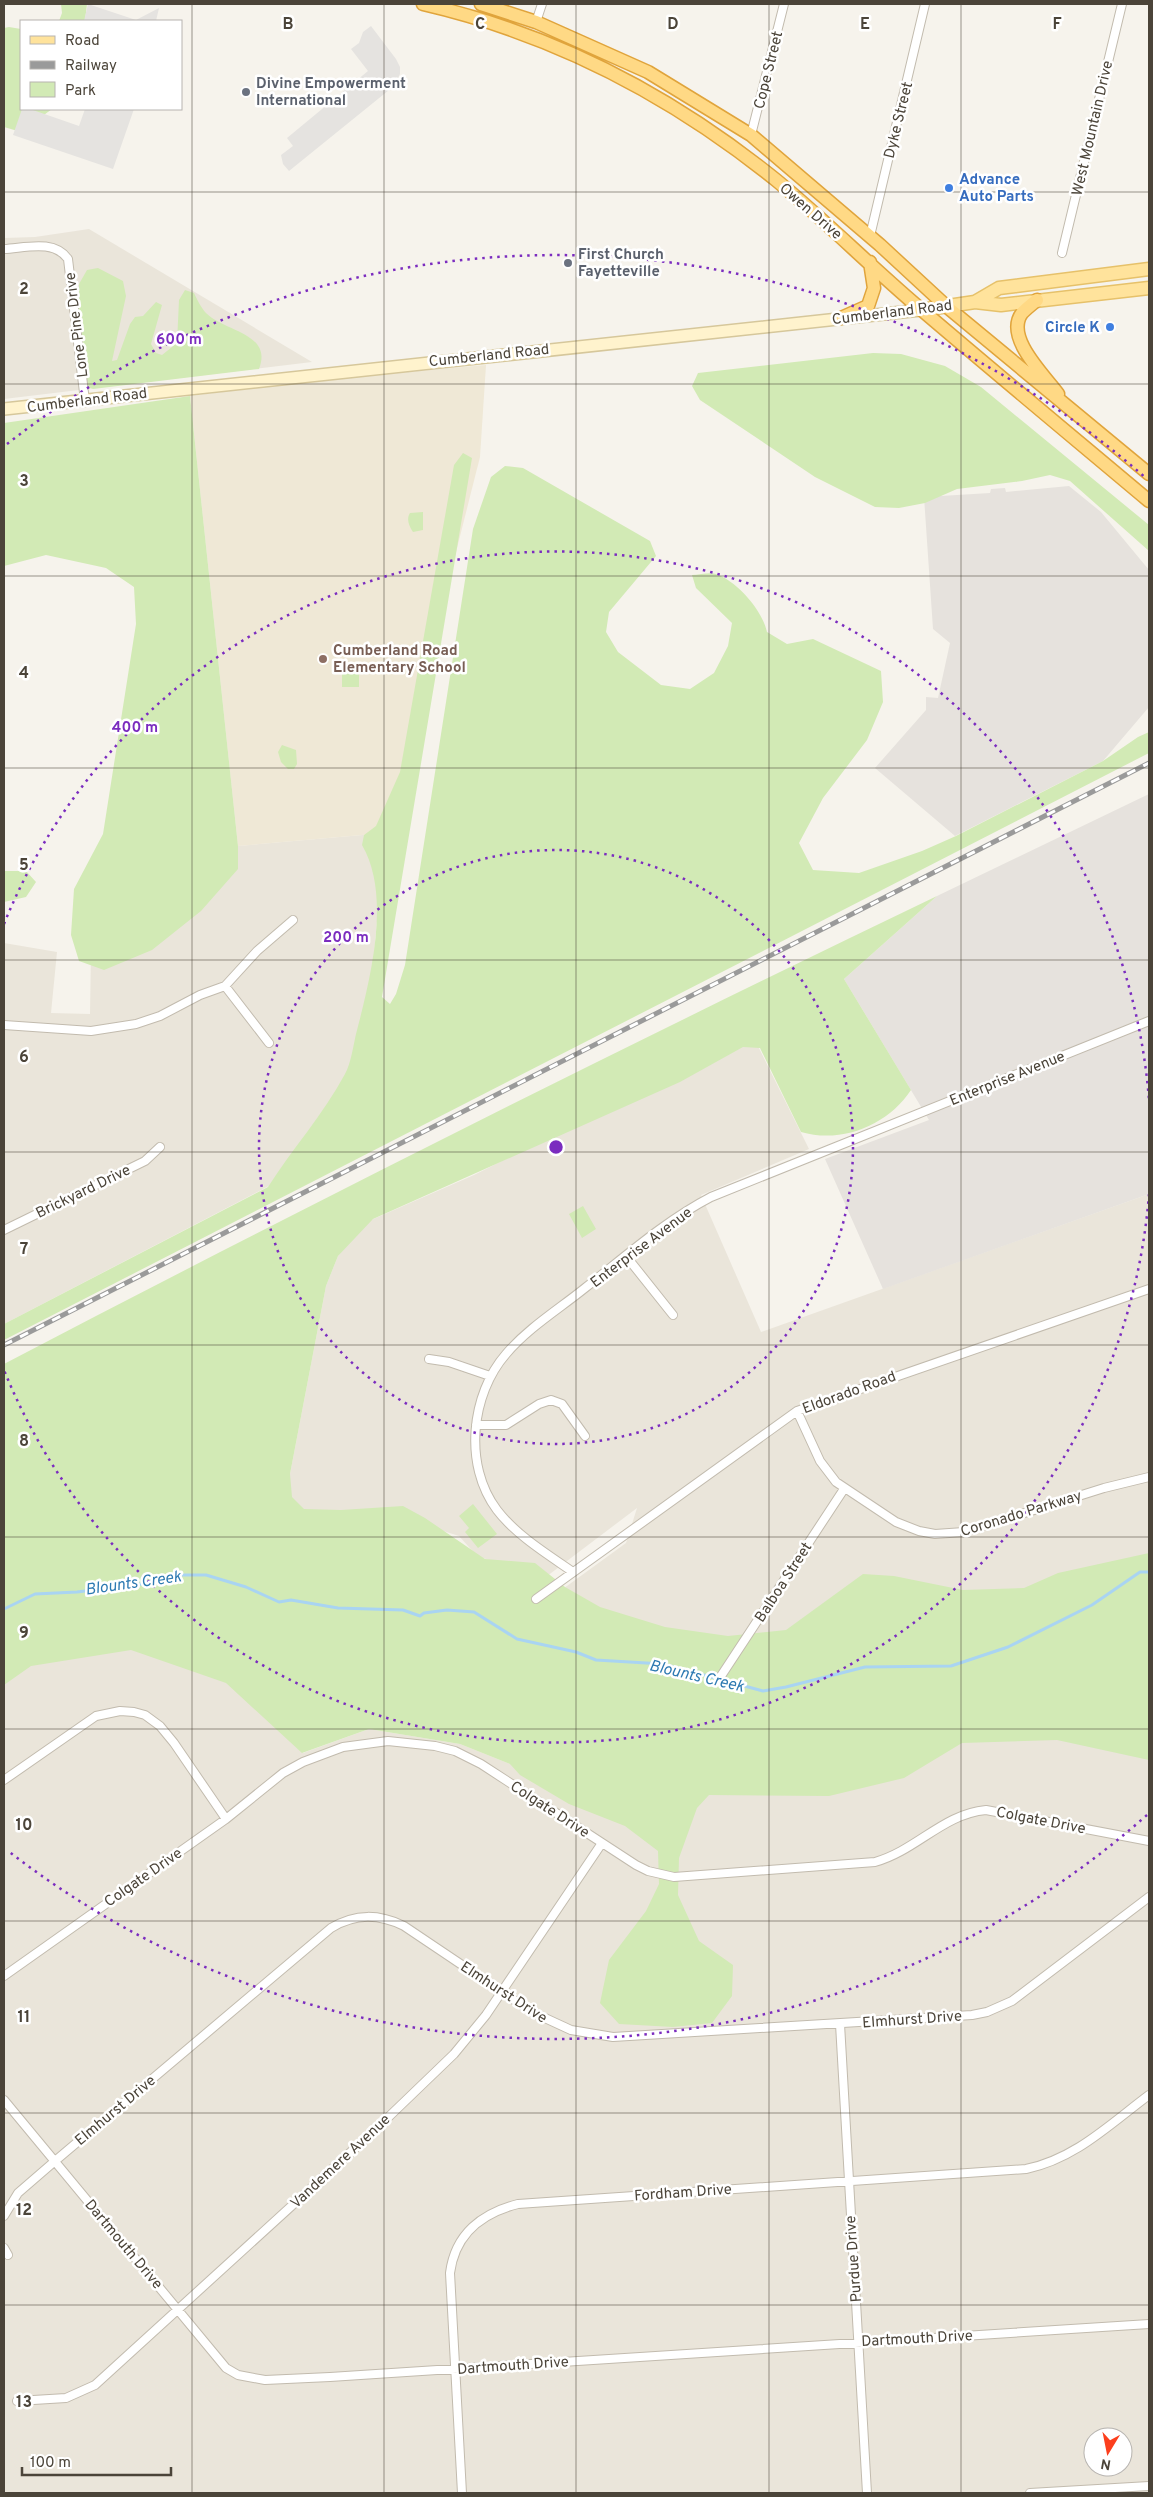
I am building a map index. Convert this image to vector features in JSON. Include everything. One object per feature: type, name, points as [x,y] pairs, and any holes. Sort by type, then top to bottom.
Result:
[{"type":"highway","name":"Owen Drive","points":[[423,4],[490,22],[571,53],[627,79],[668,102],[778,182],[870,262],[921,310],[1149,501]]},
{"type":"highway","name":"Owen Drive","points":[[481,4],[536,22],[648,72],[752,136],[870,236],[946,306],[1149,474]]},
{"type":"highway","points":[[841,318],[868,306],[874,288],[870,262]]},
{"type":"highway","points":[[1037,300],[1021,314],[1016,331],[1023,348],[1070,410]]},
{"type":"main road","name":"Cumberland Road","points":[[975,302],[999,288],[1149,269]]},
{"type":"main road","name":"Cumberland Road","points":[[4,409],[200,386],[921,310],[975,302],[1001,305],[1149,288]]},
{"type":"street","points":[[536,22],[542,4]]},
{"type":"street","name":"Cope Street","points":[[752,136],[784,4]]},
{"type":"street","name":"Dyke Street","points":[[870,236],[925,4]]},
{"type":"street","name":"West Mountain Drive","points":[[1062,253],[1122,4]]},
{"type":"street","name":"Lone Pine Drive","points":[[4,249],[50,246],[62,252],[68,259],[85,401]]},
{"type":"street","points":[[4,1025],[69,1031],[114,1029],[160,1016],[200,995],[225,986],[257,951],[293,920]]},
{"type":"street","points":[[225,986],[269,1042]]},
{"type":"street","name":"Enterprise Avenue","points":[[572,1572],[507,1521],[496,1509],[480,1474],[476,1447],[476,1424],[481,1398],[490,1376],[505,1354],[668,1222],[711,1198],[1149,1021]]},
{"type":"street","name":"Brickyard Drive","points":[[5,1228],[146,1161],[160,1147]]},
{"type":"street","points":[[626,1256],[673,1315]]},
{"type":"street","name":"Eldorado Road","points":[[536,1599],[797,1411],[1149,1289]]},
{"type":"street","points":[[428,1359],[449,1362],[490,1376]]},
{"type":"street","points":[[476,1424],[506,1425],[539,1404],[551,1400],[562,1404],[586,1436]]},
{"type":"street","name":"Coronado Parkway","points":[[797,1411],[827,1473],[844,1489],[906,1527],[935,1534],[951,1534],[1120,1483],[1149,1477]]},
{"type":"street","name":"Balboa Street","points":[[721,1676],[844,1489]]},
{"type":"street","points":[[4,1780],[86,1721],[107,1712],[134,1712],[145,1715],[160,1726],[226,1818]]},
{"type":"street","name":"Colgate Drive","points":[[4,1976],[226,1818],[283,1773],[321,1754],[365,1743],[413,1742],[455,1751],[475,1760],[648,1871],[681,1877],[875,1862],[904,1851],[951,1819],[963,1814],[986,1810],[1149,1841]]},
{"type":"street","name":"Vandemere Avenue","points":[[17,2401],[66,2398],[87,2390],[354,2149],[454,2054],[471,2035],[602,1843]]},
{"type":"street","name":"Elmhurst Drive","points":[[4,2216],[18,2193],[331,1928],[341,1922],[365,1916],[392,1920],[552,2023],[593,2036],[631,2036],[972,2015],[1000,2007],[1025,1992],[1149,1897]]},
{"type":"street","name":"Purdue Drive","points":[[840,2024],[867,2493]]},
{"type":"street","name":"Fordham Drive","points":[[462,2493],[456,2368],[450,2294],[452,2262],[462,2239],[470,2228],[490,2214],[518,2204],[1026,2169],[1044,2166],[1077,2150],[1148,2099]]},
{"type":"street","name":"Dartmouth Drive","points":[[4,2100],[177,2308],[219,2362],[238,2375],[251,2378],[312,2378],[1149,2324]]},
{"type":"street","points":[[1030,2493],[1149,2486]]},
{"type":"shaded area","points":[[88,4],[136,20],[84,20]]},
{"type":"shaded area","points":[[159,8],[156,20],[136,20]]},
{"type":"shaded area","points":[[371,26],[400,67],[400,74],[394,86],[289,171],[283,164],[281,155],[293,146],[287,138],[368,71],[351,49],[359,43],[363,32]]},
{"type":"shaded area","points":[[22,110],[33,110],[79,126],[85,110],[134,110],[113,169],[13,135]]},
{"type":"shaded area","points":[[89,229],[312,362],[4,399],[4,238],[35,237]]},
{"type":"shaded area","name":"Cumberland Road Elementary School","points":[[486,365],[480,457],[385,833],[238,846],[190,396],[328,379]]},
{"type":"shaded area","points":[[1069,486],[1101,512],[1149,570],[1149,707],[1103,761],[955,836],[875,768],[926,710],[926,697],[938,698],[950,643],[933,629],[924,497],[990,493],[991,489],[1005,488],[1006,492]]},
{"type":"shaded area","points":[[1149,794],[1149,1194],[883,1289],[825,1159],[929,1120],[844,979],[937,896]]},
{"type":"shaded area","points":[[385,833],[357,1140],[4,1324],[4,943],[57,952],[51,1013],[90,1014],[91,952],[215,883],[238,846]]},
{"type":"shaded area","points":[[753,1036],[809,1149],[701,1195],[761,1332],[1149,1194],[1149,1587],[745,1655],[545,1602],[626,1543],[637,1508],[526,1592],[498,1563],[477,1556],[459,1536],[437,1529],[281,1521],[326,1286],[338,1256],[362,1224],[474,1175]]},
{"type":"shaded area","points":[[73,1634],[239,1658],[303,1753],[369,1729],[460,1744],[510,1764],[1149,1728],[1149,2493],[4,2493],[4,1672]]},
{"type":"green space","points":[[61,4],[87,4],[85,20],[59,20],[62,13]]},
{"type":"green space","points":[[4,28],[20,29],[20,110],[51,110],[21,132],[4,127]]},
{"type":"green space","points":[[98,268],[123,281],[126,296],[112,361],[117,360],[130,324],[135,317],[143,316],[156,302],[162,305],[151,344],[156,353],[162,355],[177,343],[179,300],[185,290],[194,293],[204,311],[214,319],[253,340],[259,348],[262,357],[259,369],[93,389],[88,387],[79,315],[79,284],[87,270]]},
{"type":"green space","points":[[873,353],[901,354],[945,366],[981,387],[1149,525],[1149,551],[1070,481],[1050,475],[1022,481],[957,489],[925,503],[899,508],[875,507],[815,477],[700,400],[692,386],[698,373]]},
{"type":"green space","points":[[190,396],[238,846],[238,869],[201,911],[152,950],[104,970],[79,961],[71,935],[74,889],[103,834],[136,624],[134,587],[106,568],[46,555],[4,566],[4,423]]},
{"type":"green space","points":[[463,453],[472,458],[382,997],[390,1004],[396,994],[405,965],[473,529],[491,477],[505,466],[523,468],[650,541],[656,556],[609,612],[606,632],[618,652],[661,685],[690,689],[714,673],[728,646],[732,623],[696,588],[692,575],[708,573],[716,574],[733,583],[754,606],[767,632],[787,644],[813,639],[881,671],[883,702],[867,740],[823,798],[799,843],[813,870],[859,873],[922,851],[956,836],[1103,761],[1138,737],[1149,732],[1149,753],[4,1340],[4,1324],[268,1187],[327,1104],[345,1074],[367,989],[376,938],[376,888],[371,866],[362,845],[364,835],[376,826],[400,772],[454,465]]},
{"type":"green space","points":[[423,512],[423,530],[413,532],[408,522],[410,513]]},
{"type":"green space","points":[[342,669],[359,669],[359,687],[342,687]]},
{"type":"green space","points":[[282,745],[296,750],[297,764],[294,769],[288,769],[281,762],[278,752]]},
{"type":"green space","points":[[4,871],[26,871],[36,882],[26,897],[4,902]]},
{"type":"green space","points":[[937,896],[844,979],[911,1090],[890,1113],[877,1122],[863,1129],[848,1133],[817,1135],[801,1132],[760,1048],[743,1047],[680,1082],[373,1219],[338,1256],[326,1286],[290,1474],[292,1497],[304,1509],[341,1510],[403,1506],[425,1518],[485,1559],[535,1563],[565,1587],[600,1607],[665,1627],[728,1636],[786,1630],[863,1574],[894,1576],[963,1590],[1024,1588],[1058,1573],[1149,1553],[1149,1760],[1057,1740],[962,1743],[904,1778],[829,1796],[709,1795],[697,1808],[679,1858],[678,1895],[699,1941],[733,1965],[732,1996],[712,2023],[673,2027],[619,2024],[600,2003],[609,1960],[646,1911],[659,1884],[658,1851],[625,1826],[569,1804],[520,1775],[510,1764],[460,1744],[369,1729],[302,1753],[226,1683],[131,1650],[31,1666],[4,1685],[4,1364],[468,1126]]},
{"type":"green space","points":[[583,1206],[596,1229],[582,1238],[569,1214]]},
{"type":"green space","points":[[473,1504],[497,1534],[478,1548],[465,1532],[469,1528],[459,1516]]},
{"type":"waterway","name":"Blounts Creek","points":[[4,1609],[35,1594],[77,1592],[142,1584],[170,1575],[206,1575],[246,1587],[279,1602],[291,1600],[338,1608],[403,1610],[420,1616],[424,1613],[447,1610],[474,1612],[517,1639],[576,1652],[596,1660],[663,1664],[763,1691],[865,1667],[951,1666],[1008,1647],[1092,1605],[1140,1572],[1149,1572]]},
{"type":"railway","points":[[4,1345],[1149,763]]},
{"type":"place","name":"Divine Empowerment International","points":[[246,92]]},
{"type":"place","name":"Advance Auto Parts","points":[[949,188]]},
{"type":"place","name":"First Church Fayetteville","points":[[568,263]]},
{"type":"place","name":"Circle K","points":[[1110,327]]},
{"type":"place","name":"Cumberland Road Elementary School","points":[[323,659]]}]
